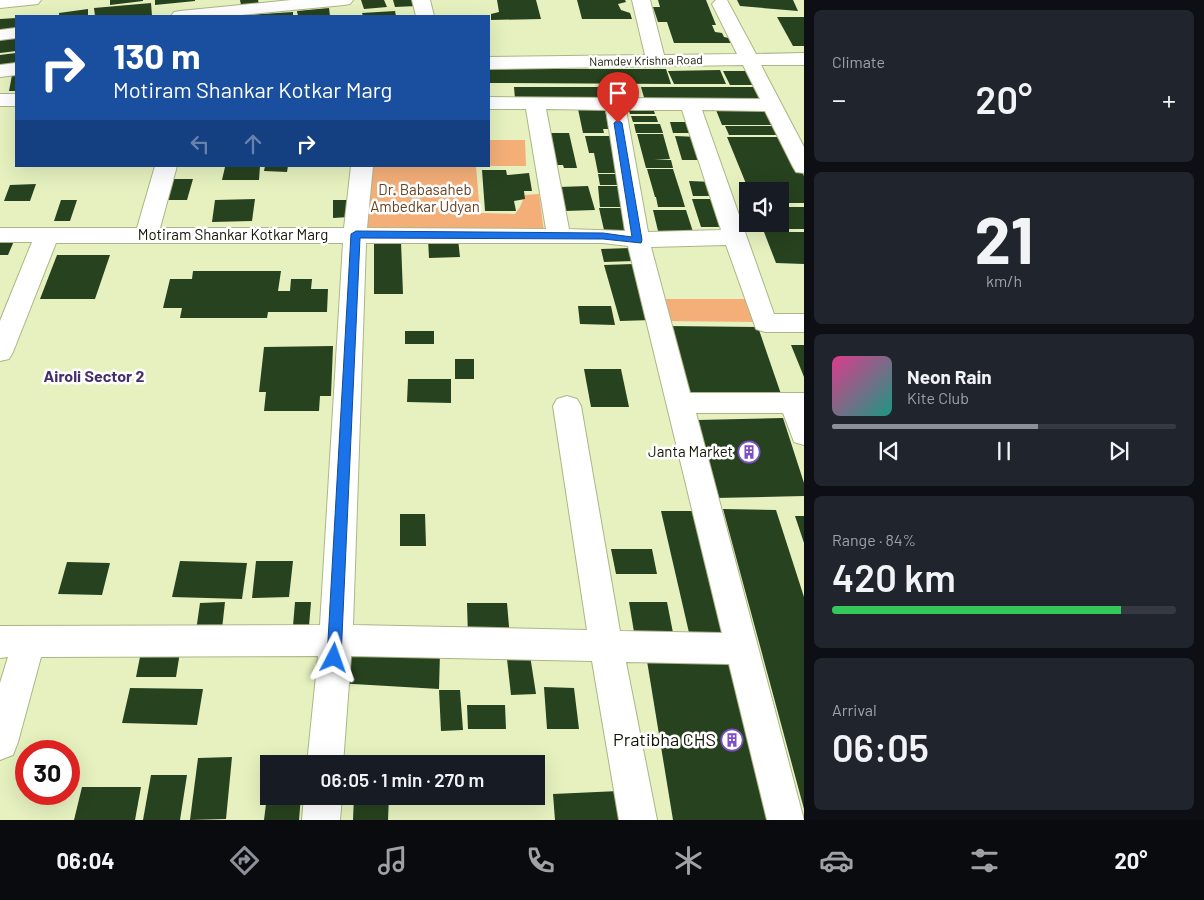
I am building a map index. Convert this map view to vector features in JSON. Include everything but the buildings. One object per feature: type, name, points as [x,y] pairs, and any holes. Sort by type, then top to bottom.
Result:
[{"type":"street","points":[[0,3],[32,0]]},
{"type":"street","points":[[190,15],[344,0]]},
{"type":"street","points":[[350,0],[353,15]]},
{"type":"street","points":[[421,0],[425,15]]},
{"type":"street","points":[[641,0],[655,56]]},
{"type":"street","points":[[721,4],[804,167]]},
{"type":"street","points":[[0,35],[15,33]]},
{"type":"street","name":"Namdev Krishna Road","points":[[490,63],[655,56],[746,56],[804,59]]},
{"type":"street","points":[[0,71],[15,69]]},
{"type":"street","points":[[0,100],[15,100]]},
{"type":"street","points":[[490,103],[773,105]]},
{"type":"street","points":[[535,103],[559,236]]},
{"type":"street","points":[[614,103],[638,240],[786,820]]},
{"type":"street","points":[[689,103],[765,323],[804,322]]},
{"type":"street","points":[[146,236],[166,167]]},
{"type":"street","points":[[326,755],[336,640],[356,234],[362,167]]},
{"type":"street","name":"Motiram Shankar Kotkar Marg","points":[[0,235],[356,234],[603,236],[638,240],[735,237]]},
{"type":"street","points":[[0,352],[47,236]]},
{"type":"street","points":[[679,403],[798,403],[804,434]]},
{"type":"street","points":[[567,406],[606,646],[638,820]]},
{"type":"street","points":[[0,742],[15,642],[336,640],[742,649]]},
{"type":"street","points":[[321,820],[322,805]]},
{"type":"green space","name":"Dr. Babasaheb Ambedkar Udyan","points":[[490,140],[525,140],[526,166],[490,166]]},
{"type":"green space","name":"Dr. Babasaheb Ambedkar Udyan","points":[[367,167],[476,167],[480,213],[515,214],[525,195],[539,194],[544,232],[362,231]]},
{"type":"green space","points":[[659,299],[748,299],[757,322],[665,321]]},
{"type":"place","name":"Janta Market","points":[[749,452]]},
{"type":"place","name":"Pratibha CHS","points":[[732,740]]},
{"type":"district","name":"Airoli Sector 2","points":[[94,376]]},
{"type":"route","points":[[334,658],[356,234],[603,236],[638,240],[618,123]]}]
